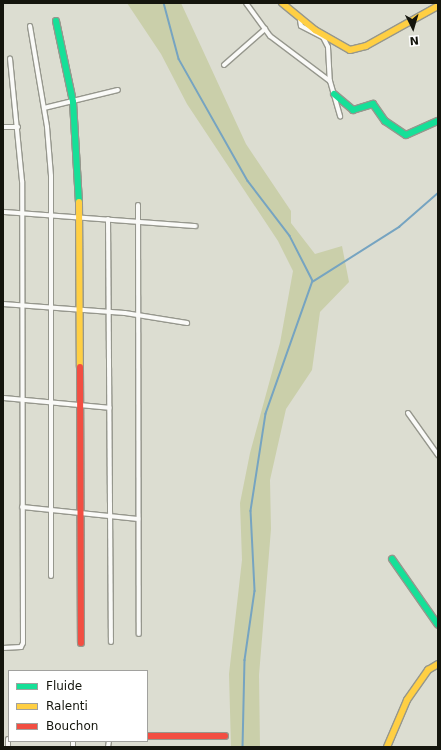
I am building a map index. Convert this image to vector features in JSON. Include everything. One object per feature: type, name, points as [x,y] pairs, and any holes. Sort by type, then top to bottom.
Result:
[{"type":"street","points":[[246,3],[265,29],[292,54],[330,81]]},
{"type":"street","points":[[282,3],[300,20],[350,50],[366,46],[438,6]]},
{"type":"street","points":[[300,20],[301,26],[326,41],[332,60],[330,81],[340,117]]},
{"type":"street","points":[[56,21],[73,102],[80,215],[81,643]]},
{"type":"street","points":[[30,26],[44,108],[51,213],[51,576]]},
{"type":"street","points":[[224,65],[265,29]]},
{"type":"street","points":[[3,648],[21,647],[23,643],[22,212],[18,127],[10,58]]},
{"type":"street","points":[[44,108],[118,90]]},
{"type":"street","points":[[334,94],[354,110],[373,104],[385,121],[406,135],[438,121]]},
{"type":"street","points":[[3,127],[18,127]]},
{"type":"street","points":[[138,205],[139,634]]},
{"type":"street","points":[[3,212],[80,215],[138,223],[195,226]]},
{"type":"street","points":[[108,219],[110,312],[108,516],[111,642]]},
{"type":"street","points":[[3,304],[110,312],[187,323]]},
{"type":"street","points":[[3,398],[52,403],[81,404],[110,408]]},
{"type":"street","points":[[408,413],[438,455]]},
{"type":"street","points":[[22,507],[138,519]]},
{"type":"street","points":[[392,559],[438,625]]},
{"type":"street","points":[[387,747],[407,700],[428,670],[438,664]]},
{"type":"street","points":[[148,736],[225,736]]},
{"type":"street","points":[[6,739],[8,747]]},
{"type":"green space","points":[[127,3],[181,3],[246,144],[291,211],[291,223],[315,254],[342,246],[349,282],[320,312],[312,370],[286,409],[270,480],[271,529],[259,675],[260,747],[231,747],[229,674],[242,560],[240,503],[250,453],[280,343],[293,271],[278,241],[187,104],[161,54]]},
{"type":"waterway","points":[[164,3],[179,59],[248,181],[290,236],[313,281],[266,414],[251,511],[255,591],[245,660],[243,747]]},
{"type":"waterway","points":[[314,281],[399,227],[438,193]]},
{"type":"traffic: fast","points":[[56,21],[73,102],[79,202]]},
{"type":"traffic: fast","points":[[334,94],[353,110],[373,104],[385,121],[406,135],[438,121]]},
{"type":"traffic: fast","points":[[392,559],[438,625]]},
{"type":"traffic: slow","points":[[282,3],[315,30],[350,50],[366,46],[438,6]]},
{"type":"traffic: slow","points":[[79,202],[80,367]]},
{"type":"traffic: slow","points":[[387,747],[407,700],[428,670],[438,664]]},
{"type":"traffic: jam","points":[[80,367],[81,643]]},
{"type":"traffic: jam","points":[[148,736],[225,736]]}]
